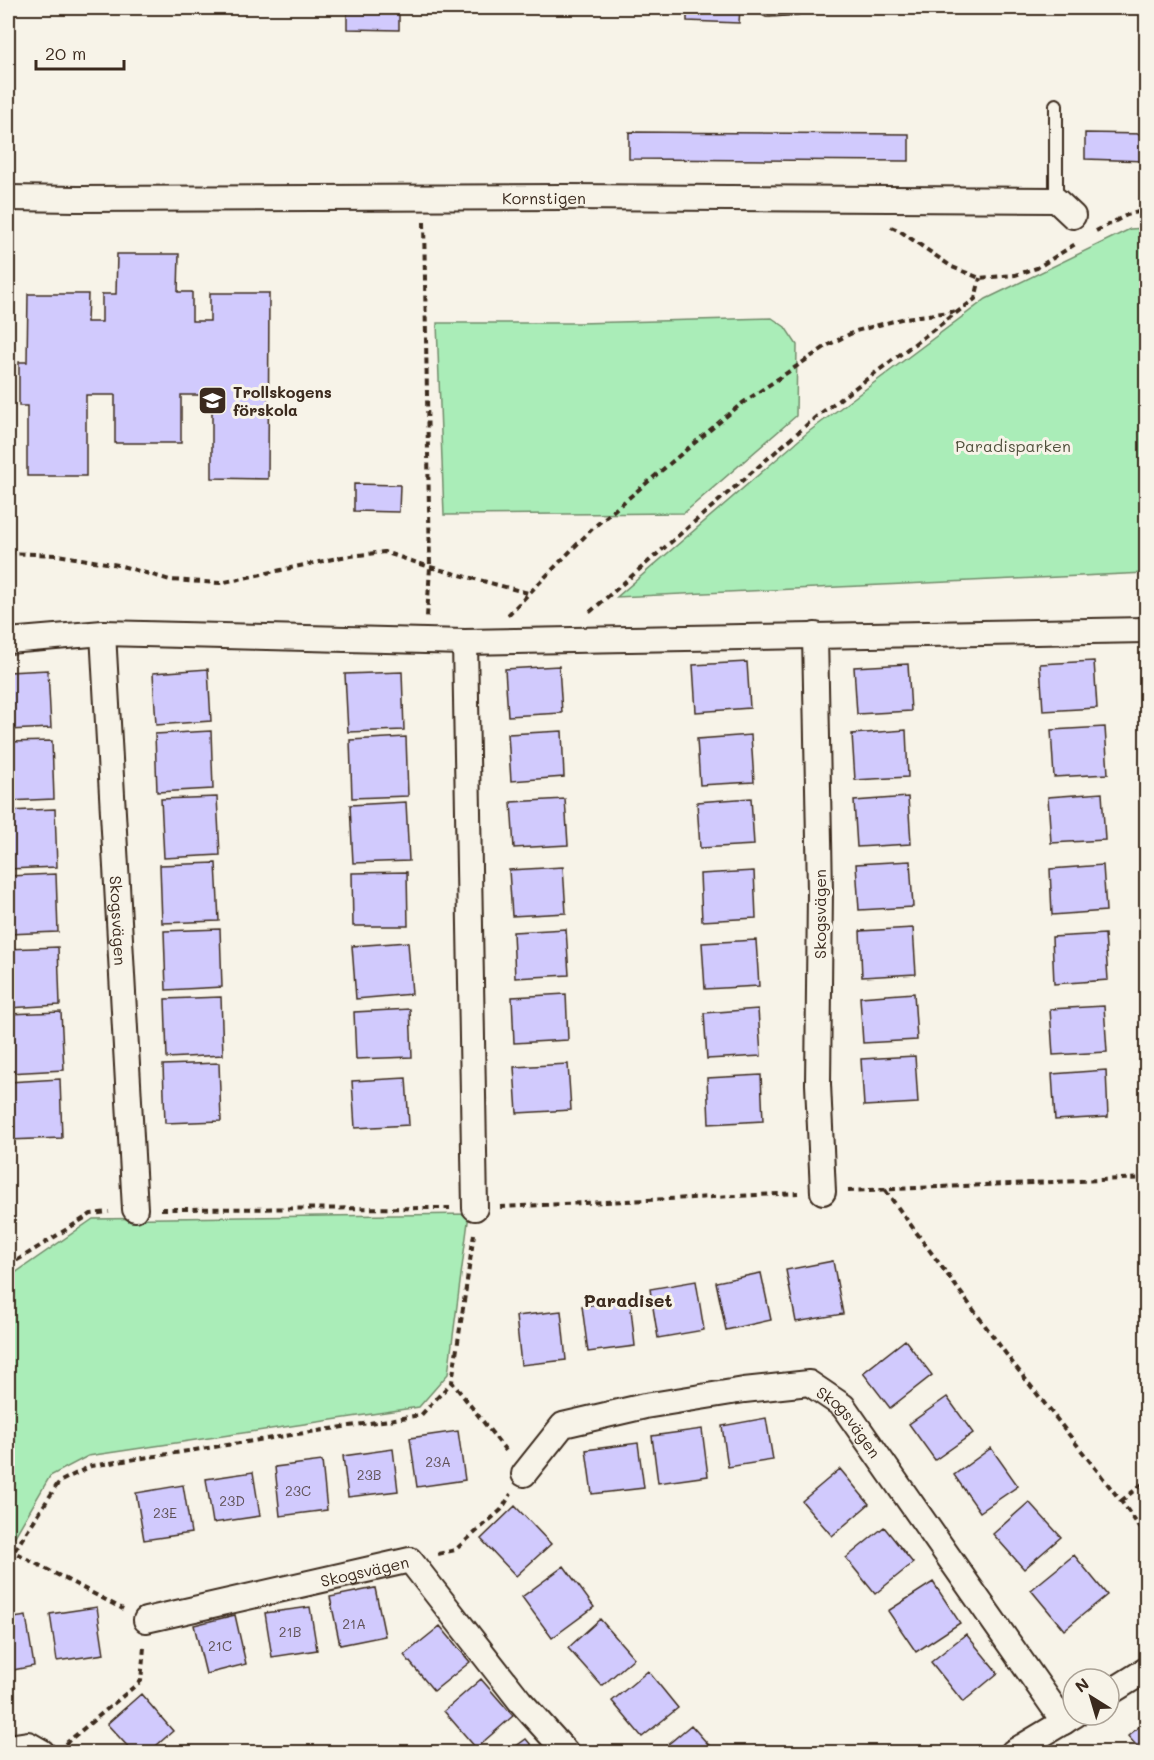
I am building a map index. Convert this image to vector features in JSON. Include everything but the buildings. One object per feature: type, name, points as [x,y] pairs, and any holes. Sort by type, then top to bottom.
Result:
[{"type":"street","name":"Kornstigen","points":[[8,198],[563,197],[1065,208]]},
{"type":"street","points":[[8,641],[103,633],[473,642],[1146,630]]},
{"type":"street","name":"Skogsvägen","points":[[103,633],[135,1209]]},
{"type":"street","name":"Skogsvägen","points":[[815,636],[820,891],[818,1084],[823,1192]]},
{"type":"street","points":[[473,642],[475,1208]]},
{"type":"street","name":"Skogsvägen","points":[[524,1474],[563,1425],[645,1406],[744,1390],[810,1383],[843,1406],[1061,1706]]},
{"type":"street","name":"Skogsvägen","points":[[146,1620],[410,1560],[520,1701],[566,1752]]},
{"type":"street","points":[[1121,1686],[1146,1670]]},
{"type":"street","name":"Skogsvägen","points":[[1013,1752],[1061,1723]]},
{"type":"street","points":[[8,1748],[28,1744],[53,1749]]},
{"type":"lane","points":[[765,8],[768,10],[796,8]]},
{"type":"lane","points":[[1056,105],[1065,208]]},
{"type":"path","points":[[424,214],[430,567],[425,641]]},
{"type":"path","points":[[578,640],[588,614],[817,416],[975,299],[980,278]]},
{"type":"path","points":[[473,642],[529,593],[594,527],[741,405],[828,345],[856,331],[905,318],[958,311]]},
{"type":"path","points":[[8,554],[57,555],[118,565],[170,580],[220,583],[342,557],[384,552],[430,567],[529,593]]},
{"type":"path","points":[[8,1266],[91,1214],[135,1209],[475,1208],[1146,1178]]},
{"type":"path","points":[[885,1190],[1011,1362],[1146,1536]]},
{"type":"path","points":[[8,1558],[59,1482],[91,1466],[421,1415],[452,1382],[474,1232],[475,1208]]},
{"type":"path","points":[[410,1560],[455,1550],[501,1510],[524,1474],[452,1382]]},
{"type":"path","points":[[1121,1501],[1146,1481]]},
{"type":"path","points":[[8,1549],[146,1620],[141,1681],[53,1749]]},
{"type":"green space","name":"Paradisparken","points":[[1146,228],[1146,573],[617,597],[807,433],[986,299],[1130,229]]},
{"type":"green space","points":[[772,318],[785,327],[797,345],[796,416],[684,513],[444,515],[437,323],[580,323]]},
{"type":"green space","points":[[469,1214],[448,1374],[419,1407],[88,1456],[50,1476],[11,1543],[8,1541],[8,1278],[93,1219]]},
{"type":"place","name":"Trollskogens förskola","points":[[212,400]]},
{"type":"district","name":"Paradiset","points":[[628,1300]]}]
